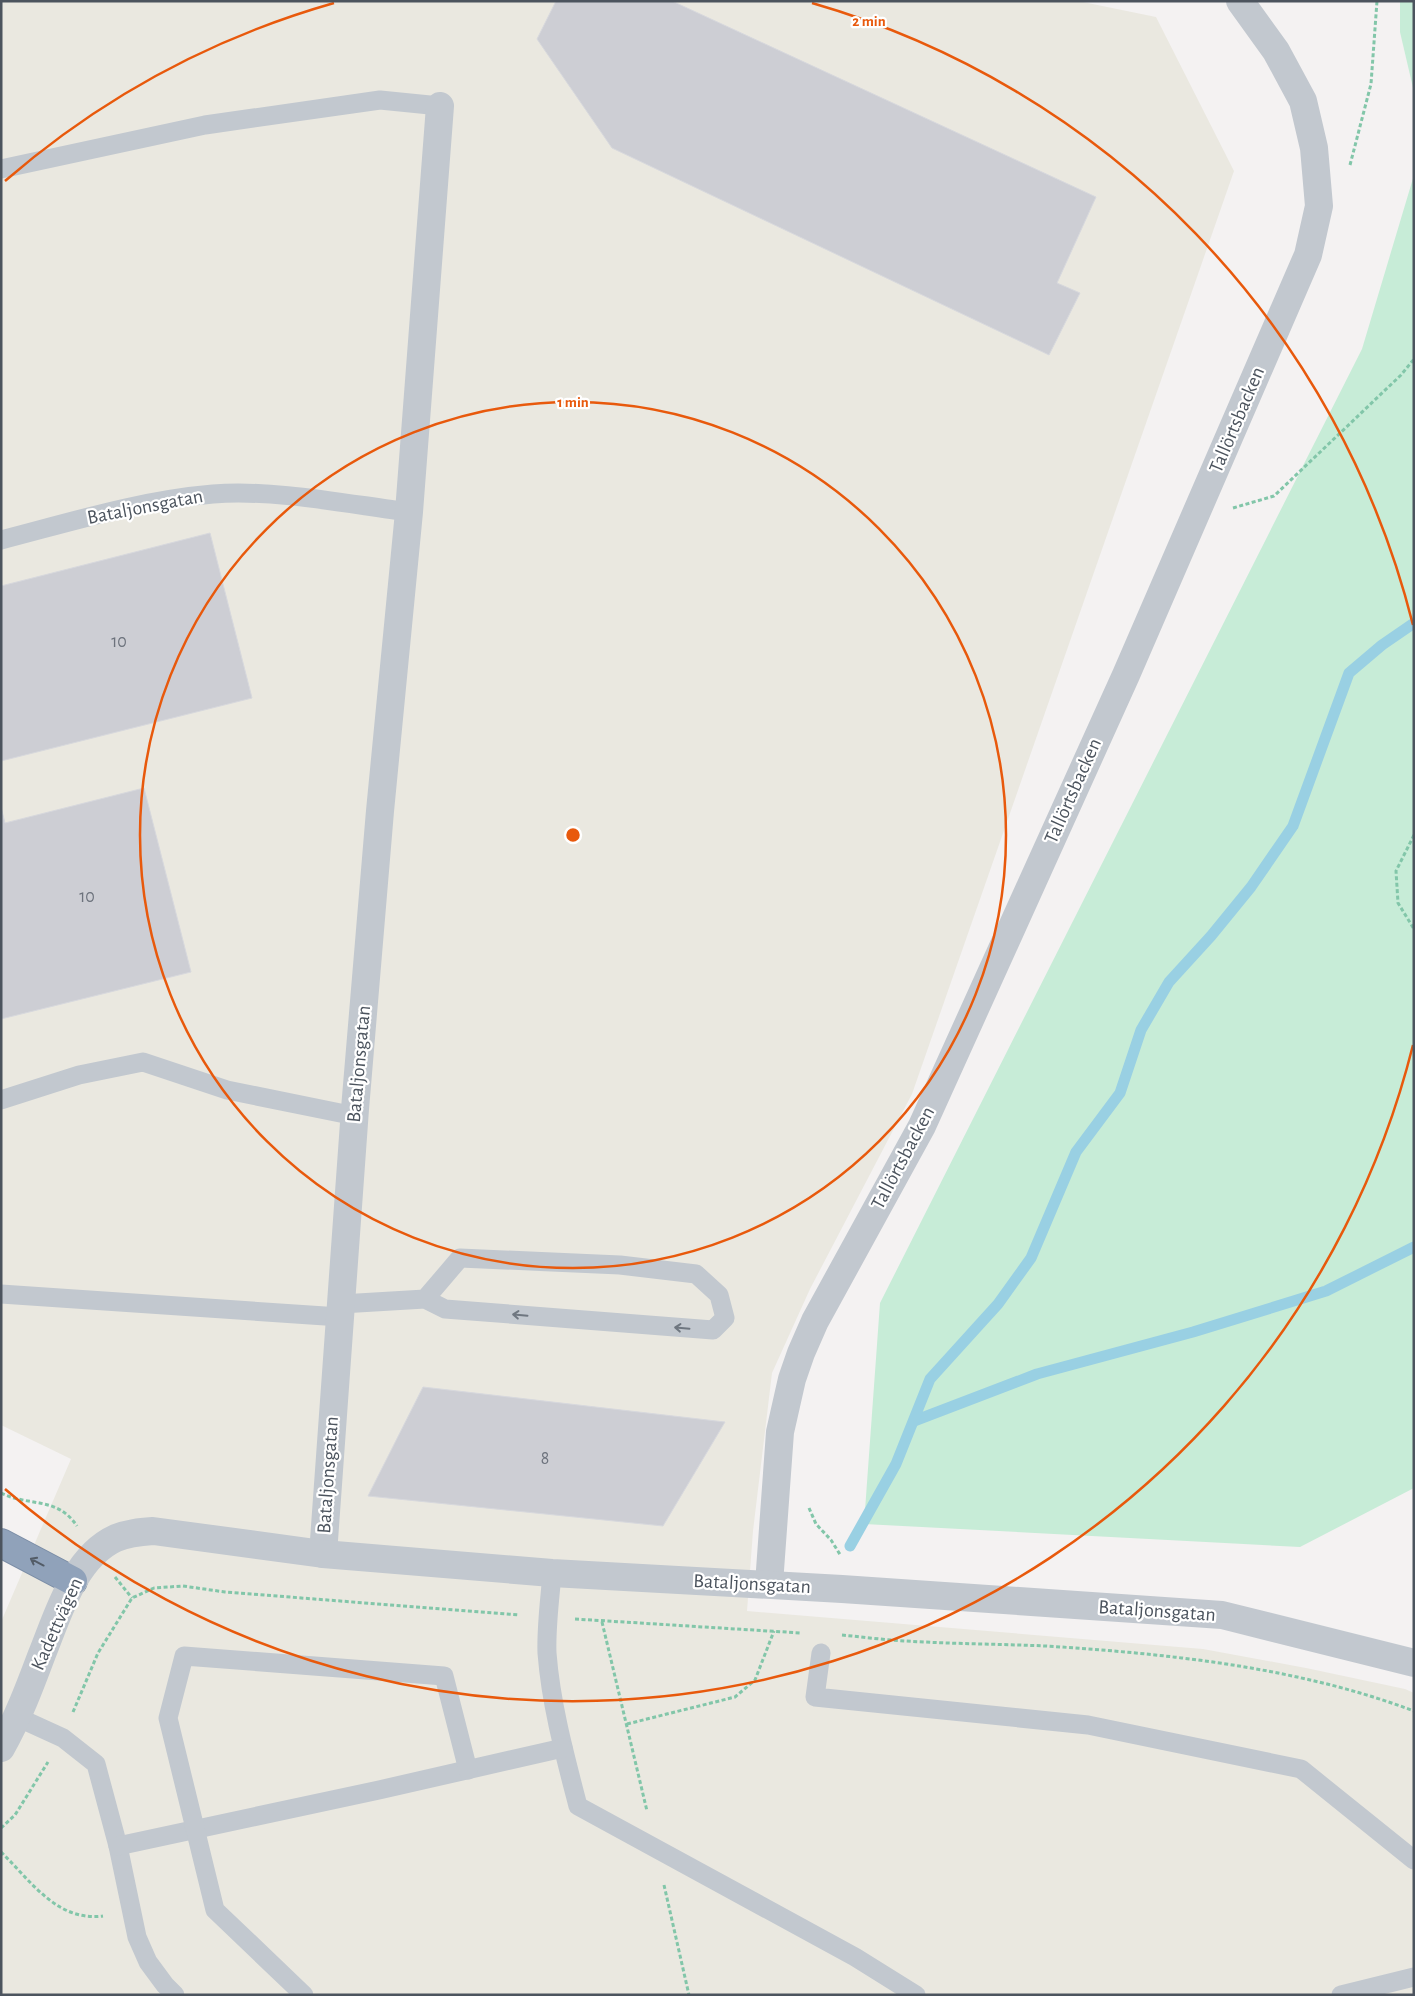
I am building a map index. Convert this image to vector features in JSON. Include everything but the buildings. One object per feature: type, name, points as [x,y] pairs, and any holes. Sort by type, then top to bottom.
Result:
[{"type":"highway","points":[[1,1543],[73,1581]]},
{"type":"street","name":"Tallörtsbacken","points":[[768,1584],[780,1432],[792,1378],[801,1353],[815,1321],[922,1126],[1126,675],[1308,255],[1319,206],[1314,148],[1303,101],[1276,51],[1240,1]]},
{"type":"street","name":"Bataljonsgatan","points":[[440,106],[409,512],[380,811],[355,1116],[323,1554],[552,1573],[768,1584],[1222,1615],[1413,1661]]},
{"type":"street","name":"Kadettvägen","points":[[1,1748],[17,1717],[73,1581],[95,1553],[115,1539],[132,1533],[153,1531],[323,1554]]},
{"type":"lane","points":[[1,169],[205,125],[380,100],[440,106]]},
{"type":"lane","name":"Bataljonsgatan","points":[[1,540],[151,502],[213,494],[262,493],[409,512]]},
{"type":"lane","points":[[1,1100],[79,1075],[143,1062],[226,1090],[355,1116]]},
{"type":"lane","points":[[1,1294],[340,1310],[425,1299],[445,1309],[713,1330],[725,1318],[719,1295],[696,1274],[620,1264],[460,1258],[425,1299]]},
{"type":"lane","points":[[552,1573],[547,1651],[551,1689],[563,1748],[578,1806],[855,1957],[916,1995]]},
{"type":"lane","points":[[821,1653],[815,1697],[1088,1725],[1301,1769],[1414,1860]]},
{"type":"lane","points":[[304,1995],[215,1910],[168,1718],[184,1656],[444,1676],[468,1770]]},
{"type":"lane","points":[[17,1717],[62,1738],[96,1764],[118,1846],[137,1937],[148,1962],[164,1985],[175,1995]]},
{"type":"lane","points":[[118,1846],[563,1748]]},
{"type":"lane","points":[[1341,1995],[1414,1977]]},
{"type":"path","points":[[1349,169],[1370,84],[1376,1]]},
{"type":"path","points":[[1228,510],[1274,496],[1402,375],[1414,359]]},
{"type":"path","points":[[1414,835],[1396,871],[1398,903],[1414,929]]},
{"type":"path","points":[[1,1828],[15,1815],[62,1738],[98,1653],[132,1598],[154,1588],[183,1586],[225,1592],[549,1617],[803,1633]]},
{"type":"path","points":[[627,1724],[735,1697],[755,1680],[774,1631]]},
{"type":"path","points":[[841,1634],[905,1641],[1046,1646],[1168,1656],[1268,1670],[1378,1698],[1414,1712]]},
{"type":"path","points":[[1,1852],[52,1903],[69,1913],[90,1918],[131,1912]]},
{"type":"shaded area","points":[[1,1],[1078,1],[1156,17],[1234,171],[912,1094],[810,1289],[772,1373],[753,1531],[747,1611],[1203,1649],[1306,1668],[1405,1689],[1414,1693],[1414,1995],[1,1995],[1,1622],[71,1459],[1,1425]]},
{"type":"green space","points":[[1400,1],[1414,1],[1414,92],[1400,32]]},
{"type":"green space","points":[[1414,175],[1414,1488],[1300,1547],[864,1524],[880,1303],[1362,349]]},
{"type":"waterway","points":[[850,1546],[896,1464],[930,1379],[998,1304],[1031,1258],[1076,1152],[1120,1093],[1141,1030],[1169,982],[1211,936],[1251,887],[1293,826],[1349,673],[1382,645],[1414,623]]},
{"type":"waterway","points":[[914,1421],[1037,1374],[1193,1332],[1326,1291],[1414,1247]]}]
